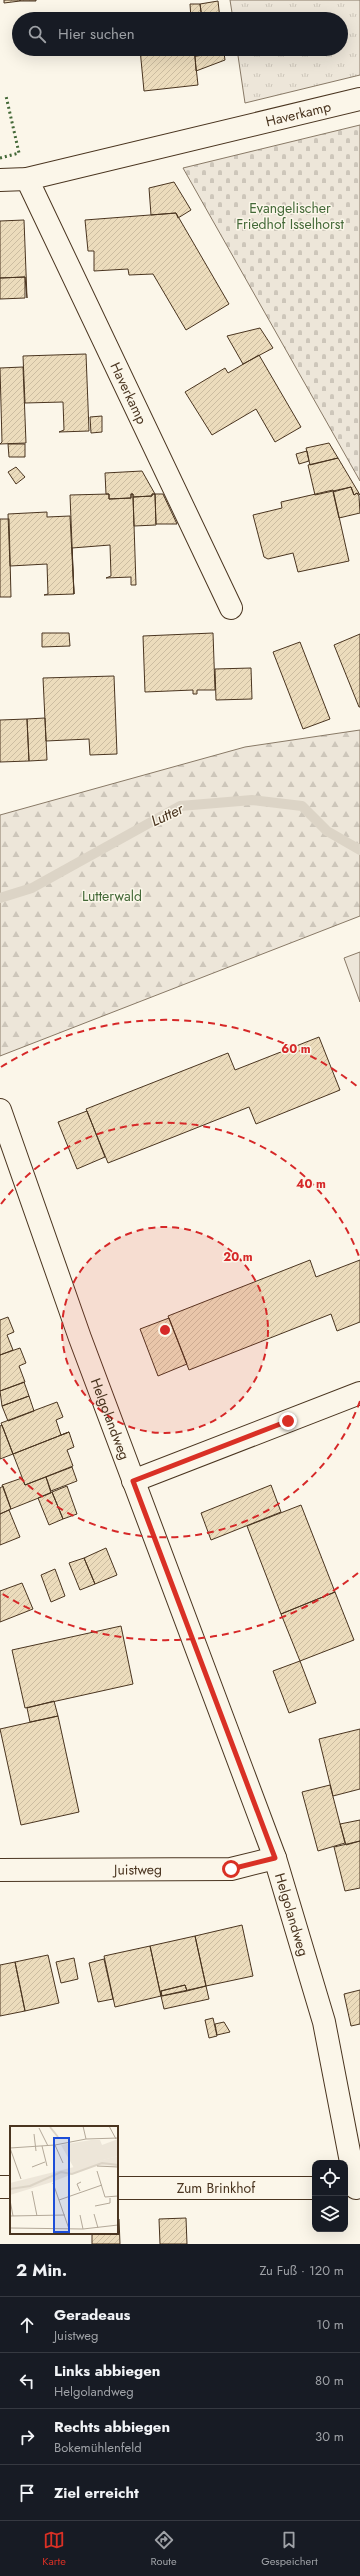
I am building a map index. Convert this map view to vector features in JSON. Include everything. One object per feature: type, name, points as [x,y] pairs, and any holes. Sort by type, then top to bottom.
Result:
[{"type":"street","name":"Haverkamp","points":[[0,180],[27,179],[360,99]]},
{"type":"street","name":"Haverkamp","points":[[27,179],[231,608]]},
{"type":"street","name":"Helgolandweg","points":[[0,1110],[133,1481],[275,1858],[324,2022],[354,2188]]},
{"type":"street","points":[[133,1481],[360,1393]]},
{"type":"street","name":"Juistweg","points":[[0,1870],[231,1869],[275,1858]]},
{"type":"street","name":"Zum Brinkhof","points":[[118,2188],[312,2188]]},
{"type":"green space","points":[[230,0],[360,0],[360,75],[245,103],[238,56],[348,56],[348,12],[232,12]]},
{"type":"green space","name":"Evangelischer Friedhof Isselhorst","points":[[360,125],[360,481],[183,168]]},
{"type":"green space","name":"Lutterwald","points":[[360,730],[360,916],[0,1056],[0,815],[245,747]]},
{"type":"green space","points":[[360,952],[360,1002],[344,958]]},
{"type":"building","points":[[4,0],[20,0],[20,1],[4,3]]},
{"type":"building","points":[[36,0],[36,1],[20,1]]},
{"type":"building","points":[[218,1],[219,12],[201,12],[200,4]]},
{"type":"building","points":[[190,4],[200,4],[201,12],[191,12]]},
{"type":"building","points":[[141,56],[195,56],[198,85],[144,91]]},
{"type":"building","points":[[195,56],[224,56],[225,60],[196,71]]},
{"type":"building","points":[[174,182],[191,210],[178,218],[176,213],[151,215],[149,188]]},
{"type":"building","points":[[176,213],[229,304],[186,330],[153,274],[129,275],[128,269],[94,271],[94,251],[88,251],[85,220]]},
{"type":"building","points":[[24,220],[27,298],[25,277],[0,278],[0,221]]},
{"type":"building","points":[[25,277],[25,298],[0,299],[0,278]]},
{"type":"building","points":[[260,328],[273,348],[243,364],[227,336]]},
{"type":"building","points":[[86,354],[89,431],[59,432],[64,430],[63,402],[25,403],[23,356]]},
{"type":"building","points":[[259,355],[301,427],[275,442],[256,409],[212,435],[185,392],[225,368],[228,373]]},
{"type":"building","points":[[23,367],[26,443],[0,444],[2,442],[0,368]]},
{"type":"building","points":[[102,416],[102,432],[91,433],[90,417]]},
{"type":"building","points":[[329,443],[338,458],[310,465],[306,448]]},
{"type":"building","points":[[8,444],[25,444],[25,457],[9,457]]},
{"type":"building","points":[[307,451],[309,461],[299,464],[296,454]]},
{"type":"building","points":[[338,458],[360,495],[357,493],[354,495],[351,487],[315,495],[308,465]]},
{"type":"building","points":[[16,467],[25,477],[16,484],[8,472]]},
{"type":"building","points":[[142,471],[155,494],[152,494],[152,496],[133,497],[133,494],[131,494],[131,498],[109,499],[109,494],[106,494],[105,473]]},
{"type":"building","points":[[351,487],[354,495],[357,493],[359,496],[360,513],[339,518],[333,492]]},
{"type":"building","points":[[333,490],[349,561],[298,572],[293,553],[268,559],[264,557],[253,515],[282,508],[281,502]]},
{"type":"building","points":[[109,494],[109,499],[131,498],[131,494],[133,494],[136,585],[131,585],[131,577],[106,578],[111,576],[110,545],[72,548],[70,495]]},
{"type":"building","points":[[152,494],[155,494],[156,525],[134,526],[133,497],[152,496]]},
{"type":"building","points":[[155,494],[163,494],[177,524],[156,524]]},
{"type":"building","points":[[47,512],[47,517],[70,516],[74,594],[44,595],[48,594],[47,564],[10,566],[8,514]]},
{"type":"building","points":[[0,519],[9,519],[11,597],[0,597]]},
{"type":"building","points":[[42,633],[69,633],[70,646],[42,647]]},
{"type":"building","points":[[213,633],[215,690],[197,690],[197,694],[193,694],[193,690],[145,692],[143,636]]},
{"type":"building","points":[[360,634],[360,707],[359,707],[334,645]]},
{"type":"building","points":[[300,642],[330,719],[303,729],[273,652]]},
{"type":"building","points":[[251,668],[252,699],[216,700],[215,669]]},
{"type":"building","points":[[114,676],[117,754],[90,755],[89,739],[46,741],[43,678]]},
{"type":"building","points":[[45,718],[47,760],[29,761],[27,719]]},
{"type":"building","points":[[27,719],[29,761],[0,762],[0,720]]},
{"type":"building","points":[[319,1037],[340,1090],[256,1124],[249,1107],[108,1163],[86,1109],[228,1053],[235,1070]]},
{"type":"building","points":[[87,1111],[105,1157],[77,1169],[58,1122]]},
{"type":"building","points":[[310,1260],[316,1277],[360,1260],[360,1322],[337,1331],[331,1314],[189,1370],[168,1316]]},
{"type":"building","points":[[8,1317],[14,1332],[7,1335],[13,1350],[0,1355],[0,1320]]},
{"type":"building","points":[[169,1318],[187,1364],[158,1376],[140,1329]]},
{"type":"building","points":[[20,1348],[26,1363],[19,1366],[25,1382],[0,1391],[0,1355]]},
{"type":"building","points":[[24,1382],[29,1396],[2,1406],[0,1391]]},
{"type":"building","points":[[29,1396],[34,1411],[8,1421],[2,1406]]},
{"type":"building","points":[[57,1402],[63,1417],[56,1420],[61,1435],[69,1432],[13,1454],[1,1423]]},
{"type":"building","points":[[2,1425],[13,1454],[0,1459],[0,1426]]},
{"type":"building","points":[[69,1432],[74,1447],[67,1450],[73,1466],[25,1485],[13,1454]]},
{"type":"building","points":[[72,1467],[77,1481],[51,1491],[46,1477]]},
{"type":"building","points":[[46,1477],[51,1493],[11,1509],[2,1485],[22,1478],[25,1485]]},
{"type":"building","points":[[271,1485],[281,1512],[211,1540],[201,1513]]},
{"type":"building","points":[[3,1486],[11,1509],[0,1514],[0,1488]]},
{"type":"building","points":[[67,1486],[77,1514],[63,1519],[52,1492]]},
{"type":"building","points":[[52,1492],[63,1519],[49,1525],[38,1498]]},
{"type":"building","points":[[301,1505],[335,1592],[281,1614],[247,1526]]},
{"type":"building","points":[[9,1510],[20,1537],[0,1545],[0,1514]]},
{"type":"building","points":[[106,1548],[117,1575],[95,1584],[84,1558]]},
{"type":"building","points":[[84,1558],[95,1584],[80,1590],[69,1563]]},
{"type":"building","points":[[55,1569],[65,1596],[51,1602],[41,1575]]},
{"type":"building","points":[[22,1583],[33,1609],[0,1622],[0,1591]]},
{"type":"building","points":[[335,1592],[354,1640],[300,1661],[281,1614]]},
{"type":"building","points":[[121,1626],[133,1684],[25,1708],[12,1650]]},
{"type":"building","points":[[300,1661],[316,1703],[289,1713],[273,1671]]},
{"type":"building","points":[[54,1701],[58,1716],[30,1722],[27,1708]]},
{"type":"building","points":[[58,1716],[79,1812],[21,1825],[0,1729]]},
{"type":"building","points":[[360,1729],[360,1789],[333,1796],[319,1739]]},
{"type":"building","points":[[330,1785],[345,1843],[318,1851],[302,1792]]},
{"type":"building","points":[[360,1820],[360,1841],[346,1845],[340,1824]]},
{"type":"building","points":[[360,1841],[360,1888],[345,1891],[334,1847]]},
{"type":"building","points":[[242,1925],[253,1976],[206,1986],[195,1936]]},
{"type":"building","points":[[195,1936],[206,1986],[187,1991],[185,1985],[161,1991],[161,1996],[150,1946]]},
{"type":"building","points":[[150,1946],[161,1996],[115,2007],[104,1956]]},
{"type":"building","points":[[48,1955],[59,2003],[25,2011],[15,1962]]},
{"type":"building","points":[[74,1958],[78,1979],[61,1983],[56,1962]]},
{"type":"building","points":[[104,1959],[113,1999],[98,2002],[89,1963]]},
{"type":"building","points":[[15,1962],[25,2011],[0,2016],[0,1965]]},
{"type":"building","points":[[185,1985],[187,1991],[162,1996],[161,1991]]},
{"type":"building","points":[[206,1986],[209,1999],[164,2009],[161,1996]]},
{"type":"building","points":[[360,1990],[360,2024],[351,2026],[344,1994]]},
{"type":"building","points":[[213,2018],[217,2036],[209,2038],[205,2020]]},
{"type":"building","points":[[224,2022],[230,2032],[217,2035],[215,2024]]},
{"type":"building","points":[[186,2218],[187,2244],[160,2244],[159,2219]]},
{"type":"building","points":[[119,2219],[120,2244],[92,2244],[92,2234],[118,2234]]},
{"type":"waterway","name":"Lutter","points":[[0,898],[32,888],[180,806],[252,800],[302,806],[327,831],[360,850]]},
{"type":"hedge","points":[[0,158],[19,153],[6,96]]},
{"type":"route","points":[[231,1869],[275,1858],[133,1481],[288,1421]]}]
